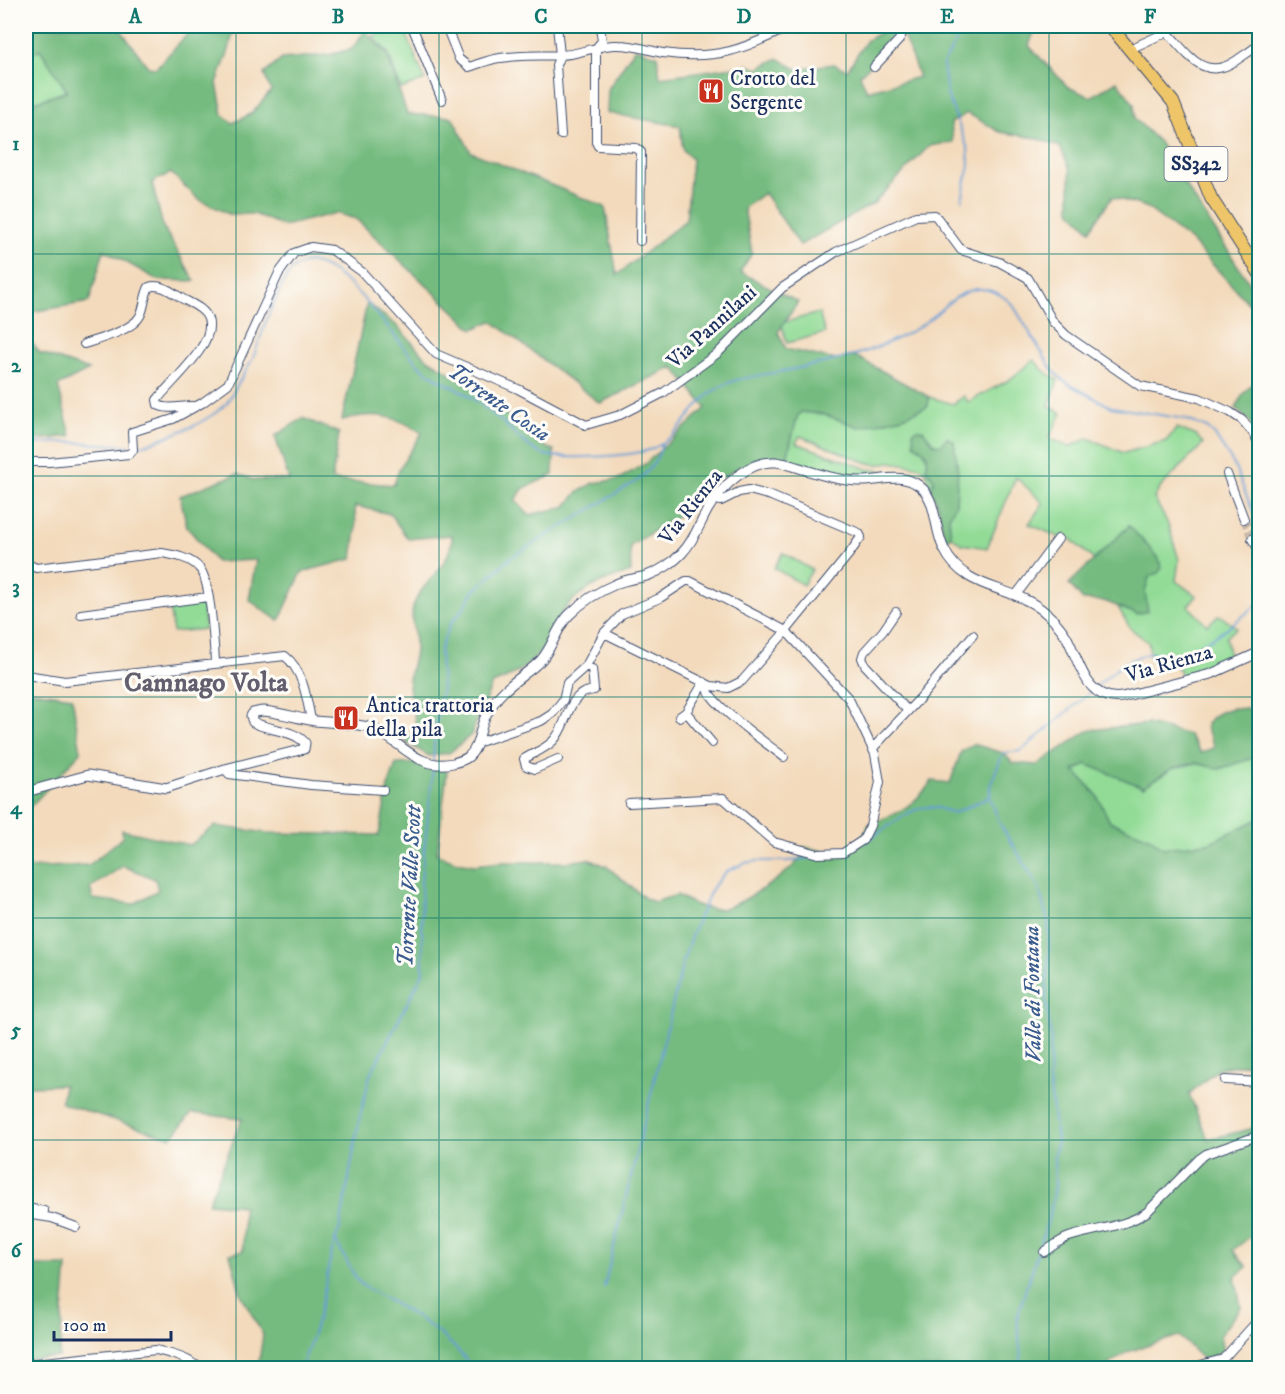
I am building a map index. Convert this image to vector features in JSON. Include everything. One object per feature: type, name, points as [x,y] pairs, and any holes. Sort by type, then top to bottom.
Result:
[{"type":"main road","name":"SS342","points":[[1110,26],[1173,102],[1211,198],[1260,274]]},
{"type":"street","points":[[412,26],[442,100]]},
{"type":"street","points":[[446,26],[459,59],[469,67],[498,58],[560,55],[596,48],[600,45],[643,47],[663,52],[707,56],[738,50],[791,26]]},
{"type":"street","points":[[557,26],[560,55],[556,65],[561,135]]},
{"type":"street","points":[[600,26],[602,41],[596,48],[596,142],[598,146],[636,148],[641,152],[640,241]]},
{"type":"street","points":[[874,67],[899,40],[906,26]]},
{"type":"street","points":[[1130,50],[1167,28],[1197,64],[1213,69],[1227,67],[1260,43]]},
{"type":"street","name":"Via Pannilani","points":[[196,406],[228,384],[279,273],[294,253],[311,247],[332,250],[362,272],[436,354],[518,389],[586,425],[620,415],[663,393],[718,352],[783,288],[836,252],[916,216],[935,215],[961,250],[999,262],[1028,278],[1053,322],[1066,335],[1140,386],[1199,398],[1230,412],[1247,426],[1260,445]]},
{"type":"street","points":[[84,344],[134,324],[142,312],[148,287],[164,288],[196,306],[208,319],[209,326],[203,346],[190,365],[157,400],[158,405],[163,408],[196,406]]},
{"type":"street","points":[[26,462],[129,454],[133,450],[132,432],[173,419],[196,406]]},
{"type":"street","name":"Via Rienza","points":[[477,743],[484,717],[496,699],[513,681],[541,660],[555,640],[566,618],[584,602],[618,583],[650,575],[667,566],[683,553],[714,500],[741,474],[756,465],[771,462],[783,463],[843,480],[862,482],[897,478],[914,482],[924,489],[930,500],[940,542],[954,564],[983,585],[1016,596],[1042,610],[1065,634],[1088,681],[1096,691],[1108,697],[1122,697],[1211,674],[1260,652]]},
{"type":"street","points":[[1227,474],[1244,519]]},
{"type":"street","points":[[604,633],[711,686],[728,688],[741,681],[786,631],[861,537],[859,533],[771,496],[749,490],[721,501],[714,500]]},
{"type":"street","points":[[1016,596],[1058,539]]},
{"type":"street","points":[[1252,539],[1260,552]]},
{"type":"street","points":[[26,563],[36,568],[162,553],[176,555],[200,568],[206,582],[215,663]]},
{"type":"street","points":[[26,792],[88,775],[166,788],[225,769],[301,751],[305,743],[299,737],[253,722],[251,716],[253,713],[263,711],[371,728],[428,763],[441,766],[458,762],[468,757],[477,743],[541,722],[552,714],[562,700],[567,682],[586,666],[604,633],[622,614],[660,598],[686,581],[786,631],[849,699],[873,748],[880,782],[870,826],[863,840],[843,853],[818,854],[774,842],[723,798],[629,803]]},
{"type":"street","points":[[81,614],[208,597]]},
{"type":"street","points":[[896,612],[864,652],[862,658],[865,666],[908,711]]},
{"type":"street","points":[[873,748],[973,635]]},
{"type":"street","points":[[26,675],[65,681],[285,656],[294,666],[304,687],[311,720]]},
{"type":"street","points":[[558,759],[535,769],[526,766],[524,759],[554,740],[564,726],[572,704],[580,694],[594,690],[592,669],[586,666]]},
{"type":"street","points":[[679,717],[686,712],[705,682]]},
{"type":"street","points":[[705,682],[706,688],[718,704],[784,757]]},
{"type":"street","points":[[686,712],[712,743]]},
{"type":"street","points":[[225,769],[230,774],[299,784],[383,790]]},
{"type":"street","points":[[1225,1080],[1260,1082]]},
{"type":"street","points":[[1044,1252],[1067,1237],[1102,1230],[1137,1219],[1206,1154],[1260,1135]]},
{"type":"street","points":[[26,1208],[44,1210]]},
{"type":"street","points":[[26,1214],[52,1218],[75,1227]]},
{"type":"street","points":[[1190,1368],[1223,1359],[1260,1318]]},
{"type":"street","points":[[26,1364],[156,1350],[173,1354],[197,1367],[210,1368]]},
{"type":"green space","points":[[26,26],[118,26],[148,67],[156,68],[195,26],[234,26],[229,50],[217,83],[223,115],[233,123],[251,114],[271,91],[264,74],[282,59],[328,55],[352,49],[365,31],[387,54],[407,114],[452,117],[471,152],[605,207],[617,275],[686,220],[692,159],[683,150],[680,126],[607,113],[608,89],[635,48],[657,55],[660,77],[749,65],[758,69],[778,58],[796,69],[834,64],[847,70],[867,40],[890,27],[897,40],[860,75],[867,91],[919,77],[903,35],[910,26],[1036,26],[1029,46],[1068,87],[1091,97],[1117,81],[1134,104],[1135,119],[1159,142],[1251,286],[1249,304],[1191,241],[1146,207],[1112,197],[1090,230],[1070,210],[1070,169],[1060,147],[1036,138],[1000,132],[967,113],[951,123],[953,142],[929,146],[873,204],[800,245],[764,193],[744,208],[752,253],[740,272],[798,302],[778,332],[786,349],[836,360],[855,356],[929,397],[928,406],[903,417],[859,427],[823,414],[801,412],[797,417],[787,458],[774,456],[753,461],[716,480],[684,512],[630,546],[631,572],[586,590],[570,603],[561,613],[551,636],[540,653],[519,671],[492,684],[471,735],[449,753],[429,756],[405,742],[416,728],[409,682],[415,650],[412,613],[416,599],[447,557],[452,535],[408,539],[390,514],[355,506],[356,530],[352,559],[302,572],[279,621],[249,600],[256,560],[216,562],[187,527],[180,496],[237,474],[254,480],[289,480],[275,436],[303,418],[339,433],[332,480],[394,485],[399,469],[422,433],[402,422],[384,416],[353,417],[342,420],[367,303],[396,325],[426,358],[487,396],[532,437],[547,448],[554,450],[553,475],[524,488],[515,500],[529,515],[565,507],[578,492],[594,483],[619,479],[645,464],[706,408],[673,367],[600,403],[492,321],[473,329],[356,219],[336,213],[284,226],[254,214],[229,214],[198,199],[171,173],[152,182],[163,227],[195,281],[158,280],[104,250],[89,302],[31,312],[26,319],[26,105],[67,91],[40,49],[26,57],[26,38],[31,34]]},
{"type":"green space","points":[[403,26],[425,80],[401,89],[388,53],[373,36]]},
{"type":"green space","points":[[40,48],[67,91],[26,105],[26,57]]},
{"type":"green space","points":[[819,313],[825,333],[787,343],[781,323]]},
{"type":"green space","points":[[26,336],[40,353],[89,370],[58,386],[71,436],[26,441]]},
{"type":"green space","points":[[1034,360],[1044,371],[1058,380],[1049,406],[1062,413],[1049,438],[1069,447],[1088,438],[1124,453],[1166,441],[1177,428],[1197,436],[1203,444],[1161,487],[1154,498],[1168,524],[1179,560],[1176,581],[1197,596],[1188,606],[1207,625],[1219,615],[1237,628],[1226,637],[1230,659],[1211,669],[1181,676],[1174,658],[1151,659],[1148,642],[1130,628],[1118,607],[1137,614],[1149,577],[1158,573],[1129,526],[1094,560],[1065,534],[1061,538],[1029,524],[1043,503],[1016,477],[987,548],[962,544],[951,536],[949,517],[956,504],[954,441],[947,438],[940,445],[934,444],[923,430],[914,444],[927,456],[926,468],[934,480],[931,489],[928,488],[926,472],[921,467],[890,462],[877,465],[865,462],[800,436],[796,443],[868,469],[900,474],[862,476],[823,471],[787,458],[797,417],[801,412],[823,414],[860,427],[903,417],[928,406],[929,397],[953,404],[964,396],[968,402],[1009,380]]},
{"type":"green space","points":[[1259,377],[1259,432],[1236,408],[1243,394]]},
{"type":"green space","points":[[917,429],[923,430],[934,444],[940,445],[947,438],[954,441],[958,471],[956,504],[949,517],[951,536],[948,539],[944,536],[938,507],[931,489],[934,480],[926,467],[927,456],[914,444],[913,432]]},
{"type":"green space","points":[[1129,526],[1158,557],[1162,568],[1158,573],[1149,577],[1145,592],[1148,611],[1137,614],[1104,601],[1083,600],[1069,584]]},
{"type":"green space","points":[[783,553],[812,570],[803,585],[774,568]]},
{"type":"green space","points":[[202,602],[205,629],[173,632],[169,606]]},
{"type":"green space","points":[[26,690],[72,697],[81,752],[32,805],[26,808]]},
{"type":"green space","points":[[1232,708],[1259,710],[1259,756],[1219,769],[1196,763],[1173,768],[1143,787],[1086,764],[1074,771],[1096,794],[1110,822],[1149,837],[1163,848],[1209,843],[1259,819],[1259,1062],[1219,1068],[1189,1094],[1208,1139],[1259,1127],[1259,1230],[1233,1250],[1247,1267],[1235,1277],[1241,1307],[1220,1335],[1223,1352],[1204,1360],[1179,1336],[1127,1352],[1104,1368],[258,1368],[263,1335],[241,1294],[230,1254],[243,1251],[243,1206],[208,1203],[242,1119],[192,1113],[171,1138],[61,1103],[64,1085],[26,1086],[26,868],[89,865],[123,837],[122,830],[190,845],[215,826],[268,833],[379,835],[388,787],[396,764],[423,763],[447,771],[437,854],[457,862],[474,865],[501,862],[568,862],[588,859],[606,866],[645,898],[654,902],[677,895],[697,905],[720,909],[751,896],[788,871],[801,856],[803,847],[824,851],[850,848],[857,843],[869,824],[905,808],[919,797],[932,781],[950,783],[961,752],[973,744],[1003,753],[1013,763],[1037,765],[1089,730],[1148,724],[1189,735],[1201,753],[1215,747],[1206,728],[1209,720]],"holes":[[[123,866],[155,879],[158,890],[134,904],[93,899],[90,888]]]},
{"type":"green space","points":[[1259,756],[1259,819],[1209,843],[1163,848],[1149,837],[1110,822],[1096,794],[1074,771],[1086,764],[1143,787],[1173,768],[1196,763],[1219,769]]},
{"type":"green space","points":[[33,1266],[67,1266],[59,1357],[26,1360],[26,1279]]},
{"type":"waterway","points":[[956,26],[956,41],[943,64],[947,94],[968,149],[969,165],[962,200]]},
{"type":"waterway","name":"Torrente Cosia","points":[[136,445],[145,445],[194,426],[227,403],[253,358],[269,313],[284,281],[293,268],[307,262],[322,266],[353,288],[424,370],[463,392],[536,451],[562,457],[611,456],[649,450],[668,439],[704,399],[724,385],[736,380],[833,361],[870,350],[916,329],[961,294],[982,289],[997,293],[1013,305],[1053,371],[1065,382],[1111,407],[1185,419],[1207,428],[1214,434],[1233,463],[1260,528]]},
{"type":"waterway","name":"Torrente Cosia","points":[[26,444],[68,442],[130,446]]},
{"type":"waterway","name":"Torrente Valle Scott","points":[[433,762],[435,730],[442,687],[440,650],[450,624],[463,609],[473,592],[510,558],[637,481],[653,465],[662,445]]},
{"type":"waterway","name":"Valle di Fontana","points":[[1096,687],[1130,660],[1146,654],[1178,654],[1199,645],[1232,625],[1260,602]]},
{"type":"waterway","name":"Valle di Fontana","points":[[1022,1368],[1017,1317],[1050,1214],[1055,1187],[1054,1157],[1057,1141],[1049,1080],[1051,1038],[1046,998],[1048,921],[1038,886],[1000,824],[990,797],[990,786],[1003,753],[1021,751],[1092,691]]},
{"type":"waterway","name":"Torrente Valle Scott","points":[[301,1368],[311,1342],[340,1228],[359,1121],[370,1075],[423,973],[421,881],[433,767]]},
{"type":"waterway","points":[[865,842],[920,808],[941,808],[954,813],[989,797]]},
{"type":"waterway","points":[[604,1287],[683,962],[691,936],[712,888],[727,871],[745,863],[817,857]]},
{"type":"waterway","points":[[335,1240],[357,1280],[363,1286],[436,1331],[461,1354],[472,1368]]},
{"type":"tunnel","points":[[1244,519],[1252,539]]},
{"type":"place","name":"Crotto del Sergente","points":[[711,91]]},
{"type":"place","name":"Antica trattoria della pila","points":[[346,718]]},
{"type":"district","name":"Camnago Volta","points":[[206,683]]}]
